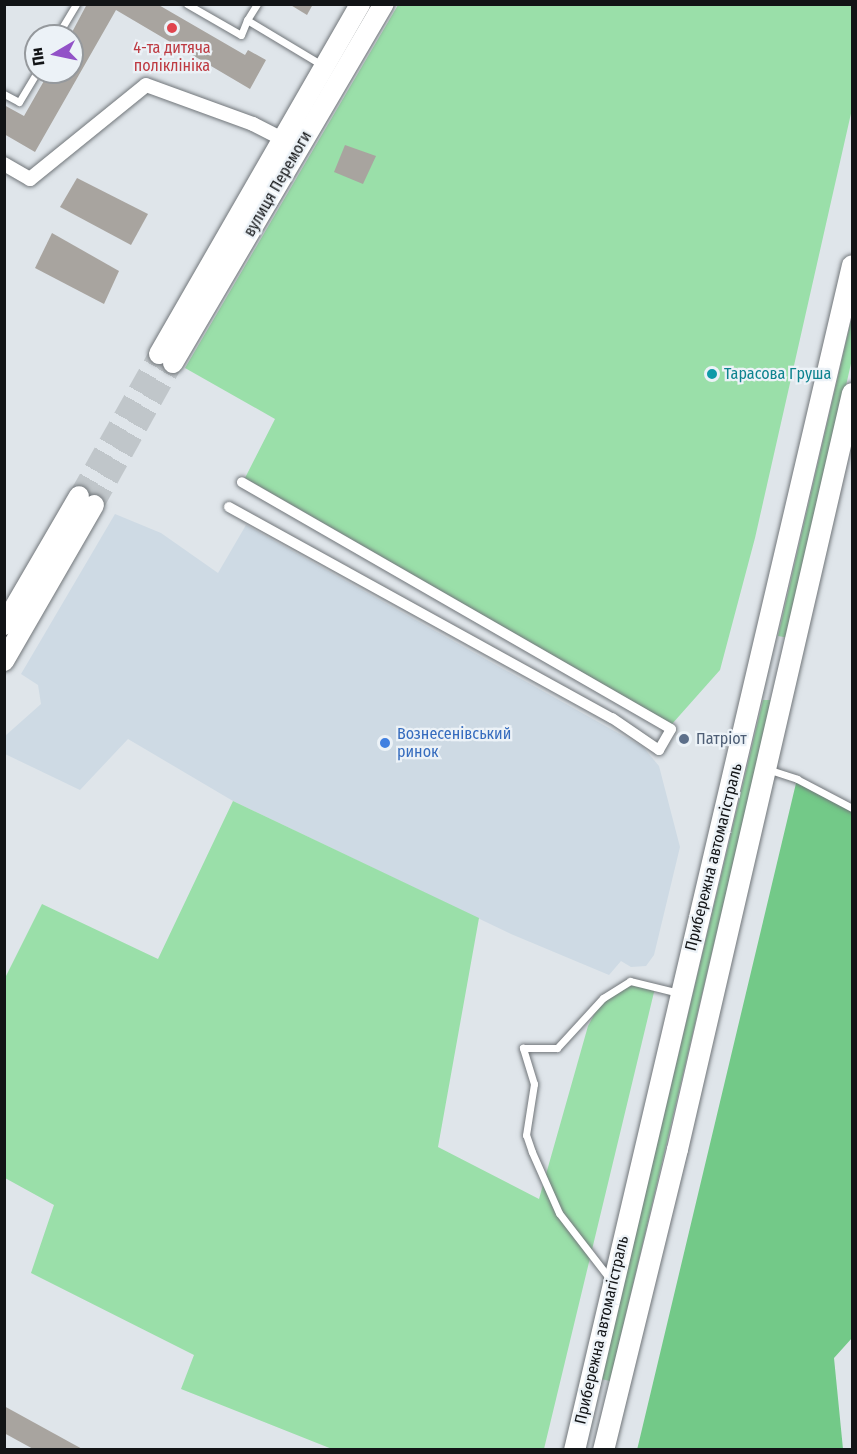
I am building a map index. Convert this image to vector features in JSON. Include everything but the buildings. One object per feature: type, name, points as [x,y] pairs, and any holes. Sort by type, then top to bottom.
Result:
[{"type":"main road","name":"вулиця Перемоги","points":[[304,120],[324,66],[360,4]]},
{"type":"main road","name":"вулиця Перемоги","points":[[166,358],[304,120],[384,4]]},
{"type":"main road","name":"Прибережна автомагістраль","points":[[574,1449],[852,265]]},
{"type":"main road","name":"Прибережна автомагістраль","points":[[603,1449],[616,1386],[677,1149],[852,393]]},
{"type":"main road","points":[[4,625],[86,501],[4,660]]},
{"type":"main road","points":[[769,626],[770,645],[778,651],[787,653],[794,643]]},
{"type":"main road","points":[[751,702],[762,681],[779,685],[782,693]]},
{"type":"main road","points":[[591,1375],[602,1388],[610,1391],[616,1386]]},
{"type":"main road","points":[[582,1411],[598,1397],[608,1399],[612,1411]]},
{"type":"street","points":[[4,164],[30,179],[146,85],[254,124],[290,145]]},
{"type":"street","points":[[230,507],[612,718],[659,750],[671,729],[243,482]]},
{"type":"lane","points":[[64,24],[76,4]]},
{"type":"lane","points":[[187,4],[241,35],[256,4]]},
{"type":"lane","points":[[248,20],[324,66]]},
{"type":"lane","points":[[4,94],[19,102],[29,84]]},
{"type":"lane","points":[[764,768],[798,779],[852,808]]},
{"type":"lane","points":[[613,1282],[560,1213],[532,1152],[526,1135],[534,1084],[524,1048],[557,1048],[603,998],[630,981],[681,994]]},
{"type":"shaded area","name":"Вознесенівський ринок","points":[[115,514],[161,533],[218,573],[246,525],[643,747],[659,766],[680,847],[654,955],[646,966],[631,967],[621,961],[609,975],[511,934],[233,801],[128,739],[80,790],[5,754],[5,736],[41,704],[38,685],[21,674]]},
{"type":"green space","points":[[398,5],[852,5],[852,109],[755,538],[720,670],[672,724],[245,478],[275,419],[185,368]]},
{"type":"green space","points":[[852,316],[852,359],[789,638],[778,636]]},
{"type":"green space","points":[[763,700],[772,700],[610,1381],[601,1379]]},
{"type":"green space","points":[[797,779],[852,808],[852,1338],[834,1358],[843,1449],[637,1450]]},
{"type":"green space","points":[[233,801],[479,918],[438,1147],[539,1199],[588,1026],[603,998],[630,981],[655,988],[544,1449],[332,1449],[181,1389],[194,1355],[31,1273],[54,1205],[5,1178],[4,980],[42,904],[158,959]]},
{"type":"tunnel","points":[[79,496],[159,354]]},
{"type":"tunnel","points":[[94,505],[173,363]]},
{"type":"place","name":"4-та дитяча поліклініка","points":[[172,28]]},
{"type":"place","name":"Тарасова Груша","points":[[712,374]]},
{"type":"place","name":"Патріот","points":[[684,739]]},
{"type":"place","name":"Вознесенівський ринок","points":[[385,743]]}]
